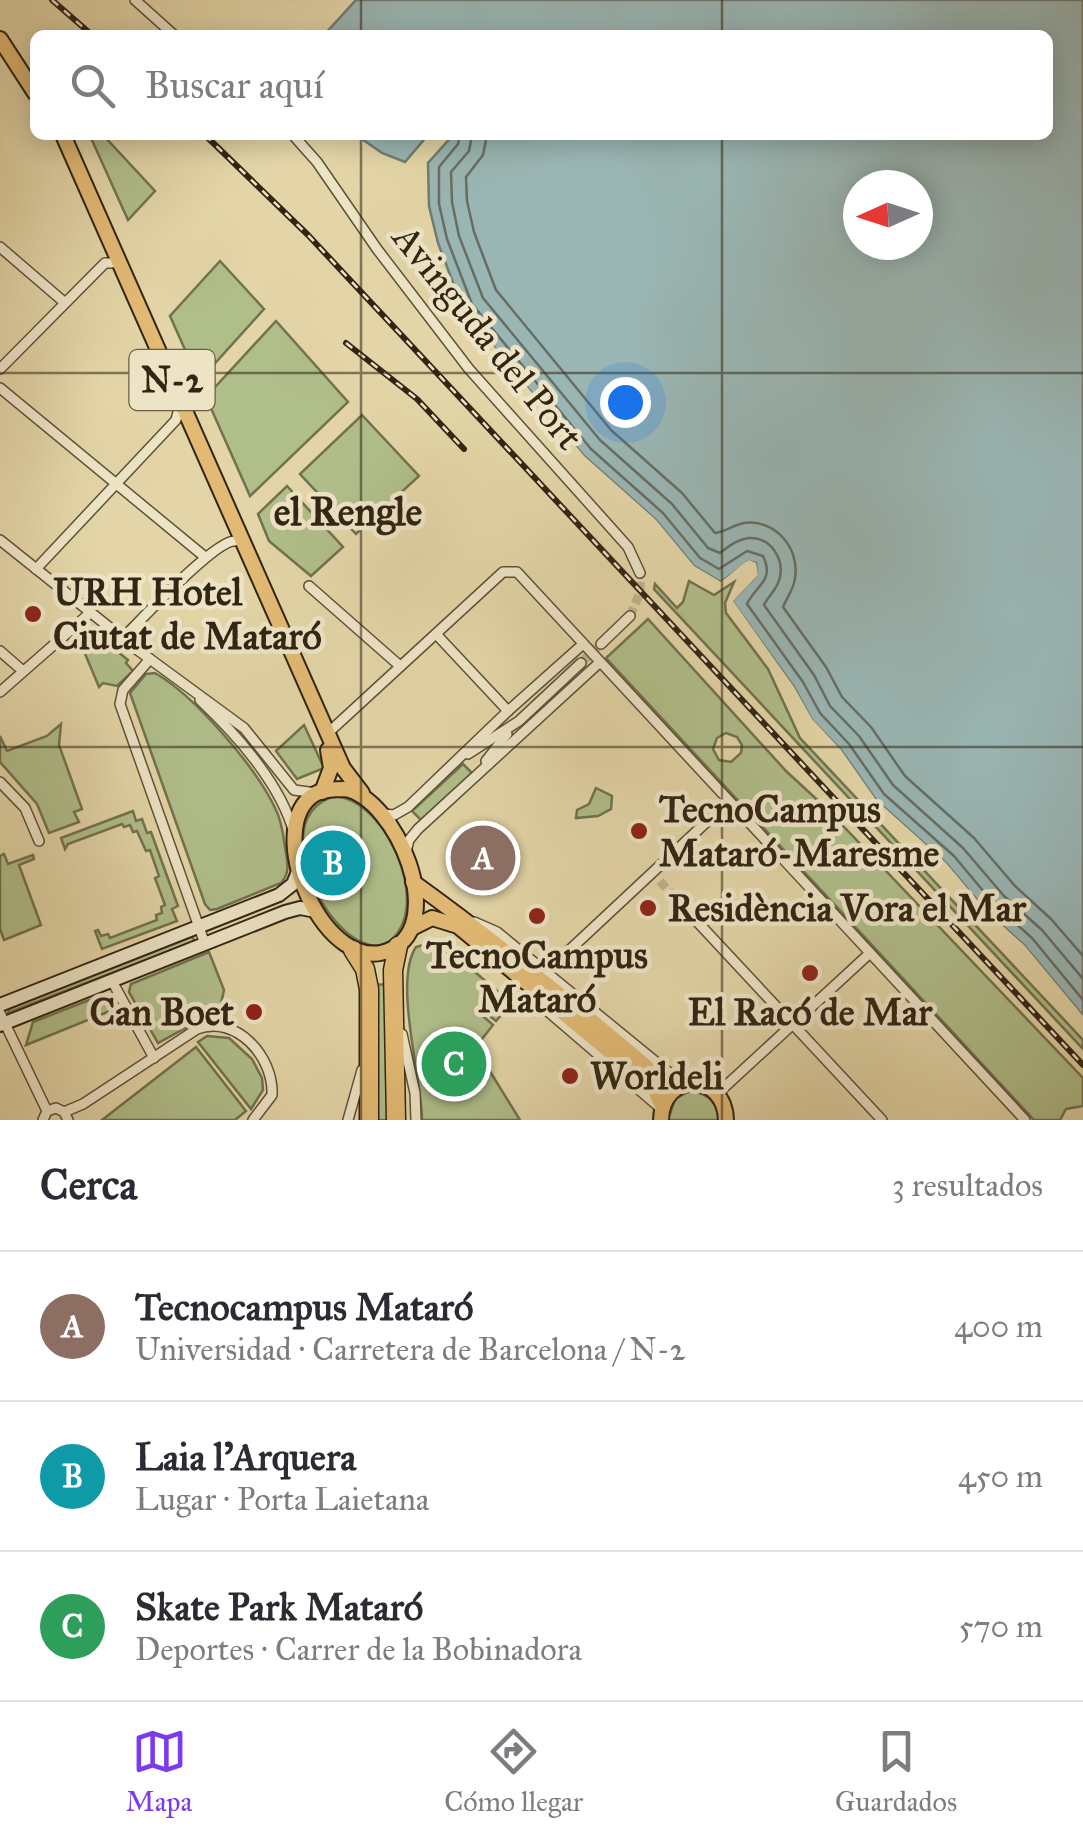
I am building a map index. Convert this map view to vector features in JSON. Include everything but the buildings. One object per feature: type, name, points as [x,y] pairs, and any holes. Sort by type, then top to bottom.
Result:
[{"type":"highway","points":[[396,1112],[393,964],[398,946]]},
{"type":"highway","points":[[353,950],[368,983],[370,1112]]},
{"type":"main road","points":[[0,29],[30,71]]},
{"type":"main road","points":[[0,39],[30,84]]},
{"type":"main road","name":"N-2","points":[[58,140],[327,747],[331,768],[319,792]]},
{"type":"main road","name":"N-2","points":[[66,140],[342,768],[362,793]]},
{"type":"main road","points":[[412,928],[416,910],[413,882],[405,854],[384,814],[362,793],[345,789],[319,792],[300,812],[295,836],[299,869],[316,911],[335,936],[353,950],[372,954],[398,946],[412,928],[427,919],[448,920],[650,1085],[660,1096],[661,1113]]},
{"type":"main road","points":[[413,882],[468,921],[660,1079],[705,1086],[717,1094],[727,1119]]},
{"type":"main road","points":[[661,1113],[670,1094],[686,1085]]},
{"type":"street","points":[[135,0],[168,30]]},
{"type":"street","name":"Avinguda del Port","points":[[298,140],[456,353],[615,532],[634,555],[640,573]]},
{"type":"street","points":[[0,247],[64,302]]},
{"type":"street","points":[[0,370],[64,302],[105,263],[112,263]]},
{"type":"street","points":[[0,388],[206,557]]},
{"type":"street","points":[[36,569],[176,420],[178,412]]},
{"type":"street","points":[[0,540],[122,638],[244,728],[294,790],[319,792]]},
{"type":"street","points":[[122,638],[206,557],[226,541],[235,541]]},
{"type":"street","points":[[328,733],[503,572],[512,570],[1019,1118]]},
{"type":"street","points":[[309,586],[400,666]]},
{"type":"street","points":[[0,692],[90,613]]},
{"type":"street","points":[[601,644],[630,616]]},
{"type":"street","points":[[436,634],[508,711]]},
{"type":"street","points":[[384,814],[396,814],[408,807],[582,645]]},
{"type":"street","points":[[0,651],[23,671]]},
{"type":"street","points":[[150,659],[124,690],[120,704],[206,944]]},
{"type":"street","points":[[461,758],[519,720],[581,663]]},
{"type":"street","points":[[405,854],[412,835],[600,664]]},
{"type":"street","points":[[176,678],[220,719],[242,747],[281,800],[295,836]]},
{"type":"street","points":[[477,776],[519,720]]},
{"type":"street","points":[[0,782],[25,808],[39,842]]},
{"type":"street","points":[[546,972],[729,802]]},
{"type":"street","points":[[0,1005],[285,892],[299,869]]},
{"type":"street","points":[[652,873],[660,882]]},
{"type":"street","points":[[676,898],[882,1120]]},
{"type":"street","points":[[252,1120],[272,1096],[269,1072],[250,1042],[232,1028],[214,1024],[197,1030],[66,1116],[56,1108],[45,1116],[1,1021],[295,909],[316,911]]},
{"type":"street","points":[[468,921],[497,932],[686,1085]]},
{"type":"street","points":[[717,1094],[870,953]]},
{"type":"street","points":[[112,981],[154,1058]]},
{"type":"street","points":[[394,994],[415,1094],[416,1120]]},
{"type":"street","points":[[348,1120],[370,1032]]},
{"type":"green space","points":[[92,140],[108,140],[155,191],[128,220]]},
{"type":"green space","points":[[220,261],[264,309],[199,381],[170,316]]},
{"type":"green space","points":[[276,321],[348,402],[250,496],[206,397]]},
{"type":"green space","points":[[362,415],[419,476],[356,534],[300,474]]},
{"type":"green space","points":[[287,486],[343,547],[311,576],[269,541],[258,514]]},
{"type":"green space","points":[[689,581],[714,595],[734,582],[725,603],[726,613],[768,669],[800,738],[1083,1040],[1083,1049],[654,589],[655,584],[677,608],[683,602]]},
{"type":"green space","points":[[648,619],[786,771],[1083,1078],[1083,1106],[1066,1109],[1060,1120],[1034,1120],[606,658]],"holes":[[[726,733],[737,737],[741,753],[731,762],[719,760],[713,749],[717,738]]]},
{"type":"green space","points":[[87,631],[128,660],[126,663],[133,671],[117,686],[103,683],[99,687],[78,637]]},
{"type":"green space","points":[[155,673],[205,715],[240,754],[267,793],[284,837],[288,866],[281,883],[217,909],[210,910],[205,904],[130,693],[146,674]]},
{"type":"green space","points":[[61,724],[59,745],[82,809],[74,812],[79,822],[49,833],[37,804],[0,762],[0,736],[7,751],[47,736]]},
{"type":"green space","points":[[304,725],[324,768],[297,779],[276,751]]},
{"type":"green space","points":[[463,764],[472,773],[421,820],[412,811]]},
{"type":"green space","points":[[596,788],[612,796],[611,809],[598,816],[576,818],[577,810],[589,804]]},
{"type":"green space","points":[[335,796],[368,812],[382,828],[402,867],[407,908],[402,925],[384,944],[363,943],[340,927],[321,901],[307,870],[303,839],[311,812]]},
{"type":"green space","points":[[133,811],[136,821],[142,819],[147,833],[151,832],[178,906],[172,909],[177,921],[102,949],[95,931],[110,938],[157,920],[156,915],[162,913],[161,907],[165,905],[150,850],[146,851],[130,825],[122,824],[68,844],[65,849],[61,838]]},
{"type":"green space","points":[[4,854],[8,864],[33,855],[34,859],[19,865],[41,925],[4,940],[0,929],[0,856]]},
{"type":"green space","points":[[191,936],[195,941],[8,1013],[10,1007]]},
{"type":"green space","points":[[433,942],[511,1003],[496,1021],[487,1014],[484,1017],[493,1025],[478,1044],[470,1039],[520,1120],[422,1120],[407,983],[416,947]]},
{"type":"green space","points":[[209,952],[224,990],[218,1017],[202,1019],[158,1043],[129,992],[131,984]]},
{"type":"green space","points":[[388,984],[390,1120],[374,1120],[375,985]]},
{"type":"green space","points":[[102,995],[109,997],[115,1009],[26,1045],[33,1022]]},
{"type":"green space","points":[[207,1036],[229,1038],[252,1059],[262,1078],[263,1090],[251,1109],[198,1042]]},
{"type":"green space","points":[[196,1047],[246,1111],[235,1120],[102,1120]]},
{"type":"green space","points":[[690,1091],[710,1100],[718,1120],[668,1120],[675,1099]]},
{"type":"water","points":[[356,0],[1083,0],[1083,1016],[1024,945],[988,913],[946,863],[876,800],[841,750],[812,720],[794,687],[732,601],[757,575],[756,563],[749,561],[721,582],[694,566],[656,520],[584,456],[463,309],[438,243],[429,206],[428,163],[449,140],[1053,140],[1053,30],[329,30]]},
{"type":"water","points":[[363,140],[424,140],[405,162]]},
{"type":"pier","points":[[463,309],[584,456],[656,520],[694,566],[721,582],[749,560],[756,563],[758,575],[733,601],[812,719],[841,750],[876,800],[946,863],[988,913],[1024,945],[1083,1016],[1083,1021],[1021,948],[984,916],[943,867],[872,803],[837,753],[808,722],[728,602],[753,573],[752,567],[745,568],[722,587],[691,570],[652,524],[580,459],[461,315]]},
{"type":"tunnel","points":[[630,616],[640,593],[640,573]]},
{"type":"tunnel","points":[[581,663],[601,644]]},
{"type":"tunnel","points":[[660,881],[676,899]]},
{"type":"railway","points":[[52,0],[86,30]]},
{"type":"railway","points":[[210,140],[308,235],[1083,1065]]},
{"type":"railway","points":[[346,343],[417,399],[464,449]]},
{"type":"place","name":"URH Hotel Ciutat de Mataró","points":[[33,614]]},
{"type":"place","name":"TecnoCampus Mataró-Maresme","points":[[639,831]]},
{"type":"place","name":"Tecnocampus Mataró","points":[[483,858]]},
{"type":"place","name":"Laia l'Arquera","points":[[333,863]]},
{"type":"place","name":"Residència Vora el Mar","points":[[648,908]]},
{"type":"place","name":"TecnoCampus Mataró","points":[[537,916]]},
{"type":"place","name":"El Racó de Mar","points":[[810,973]]},
{"type":"place","name":"Can Boet","points":[[254,1012]]},
{"type":"place","name":"Skate Park Mataró","points":[[454,1064]]},
{"type":"place","name":"Worldeli","points":[[570,1076]]},
{"type":"district","name":"el Rengle","points":[[348,511]]}]
